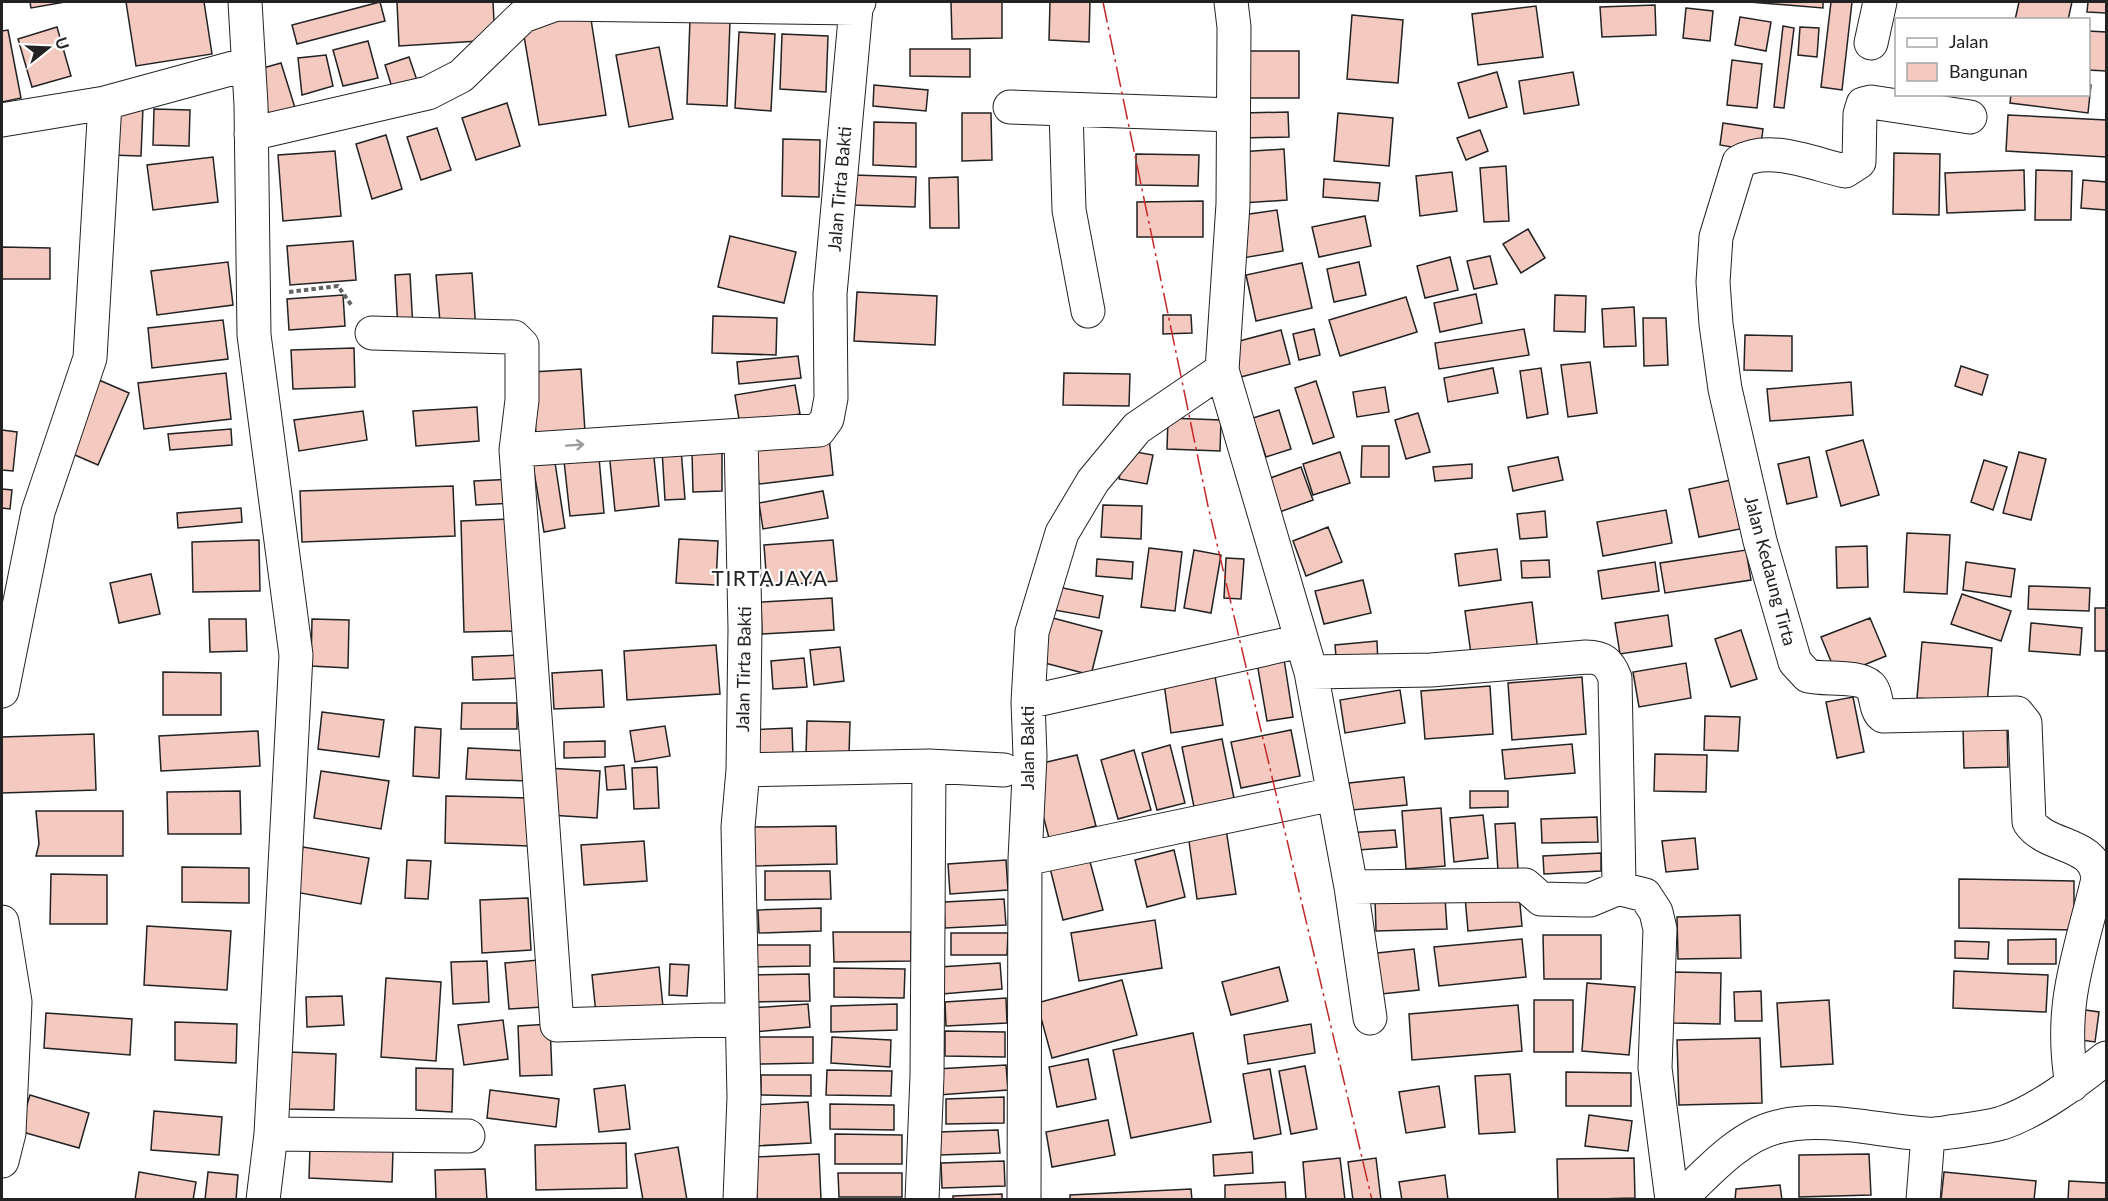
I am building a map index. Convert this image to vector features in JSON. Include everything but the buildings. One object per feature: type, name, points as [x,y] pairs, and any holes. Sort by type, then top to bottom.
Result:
[{"type":"street","points":[[245,2],[251,134],[254,335],[296,655],[272,1134],[263,1200]]},
{"type":"street","points":[[1231,2],[1234,27],[1233,204],[1222,370],[1311,672],[1351,887],[1370,1018]]},
{"type":"street","points":[[1871,43],[1880,2]]},
{"type":"street","points":[[251,134],[428,93],[461,76],[523,16],[556,4],[857,5]]},
{"type":"street","name":"Jalan Tirta Bakti","points":[[740,1200],[744,1097],[738,827],[746,629],[741,435],[806,433],[819,430],[827,419],[831,398],[830,294],[857,5]]},
{"type":"street","points":[[2,120],[105,103],[248,64]]},
{"type":"street","name":"Jalan Kedaung Tirta","points":[[1970,117],[1871,102],[1863,104],[1860,114],[1859,162],[1845,171],[1765,153],[1739,162],[1716,237],[1713,282],[1725,389],[1763,552],[1791,653],[1802,670],[1808,676],[1866,683],[1873,690],[1879,711],[1883,716],[2017,713],[2022,716],[2025,723],[2029,822],[2045,837],[2085,852],[2093,859],[2098,879],[2068,996],[2067,1053],[2072,1085]]},
{"type":"street","points":[[2,691],[38,512],[90,358],[105,103]]},
{"type":"street","points":[[1011,107],[1233,115]]},
{"type":"street","points":[[1065,110],[1069,210],[1088,311]]},
{"type":"street","points":[[372,333],[518,339],[523,348],[522,400],[516,450],[556,1025],[742,1019]]},
{"type":"street","name":"Jalan Bakti","points":[[1024,1200],[1025,859],[1030,756],[1028,702],[1032,632],[1062,532],[1093,481],[1137,429],[1222,370]]},
{"type":"street","points":[[516,450],[741,435]]},
{"type":"street","points":[[1028,702],[1301,641]]},
{"type":"street","points":[[1311,672],[1431,670],[1600,657],[1610,666],[1615,678],[1618,873],[1621,887]]},
{"type":"street","points":[[742,770],[929,766],[1004,770]]},
{"type":"street","points":[[922,1200],[927,1076],[929,766]]},
{"type":"street","points":[[1025,859],[1333,794]]},
{"type":"street","points":[[1351,887],[1525,885],[1541,899],[1582,900],[1590,900],[1621,887],[1646,895],[1659,918],[1655,1068],[1672,1200]]},
{"type":"street","points":[[2,922],[15,1002],[9,1133],[2,1161]]},
{"type":"street","points":[[1679,1200],[1717,1163],[1749,1140],[1775,1127],[1804,1123],[1929,1135],[2003,1122],[2072,1085],[2106,1058]]},
{"type":"street","points":[[272,1134],[468,1136]]},
{"type":"street","points":[[1923,1200],[1929,1135]]},
{"type":"path","points":[[253,296],[338,286],[372,333]]},
{"type":"power","points":[[1103,2],[1208,506],[1372,1200]]},
{"type":"district","name":"TIRTAJAYA","points":[[770,579]]}]
